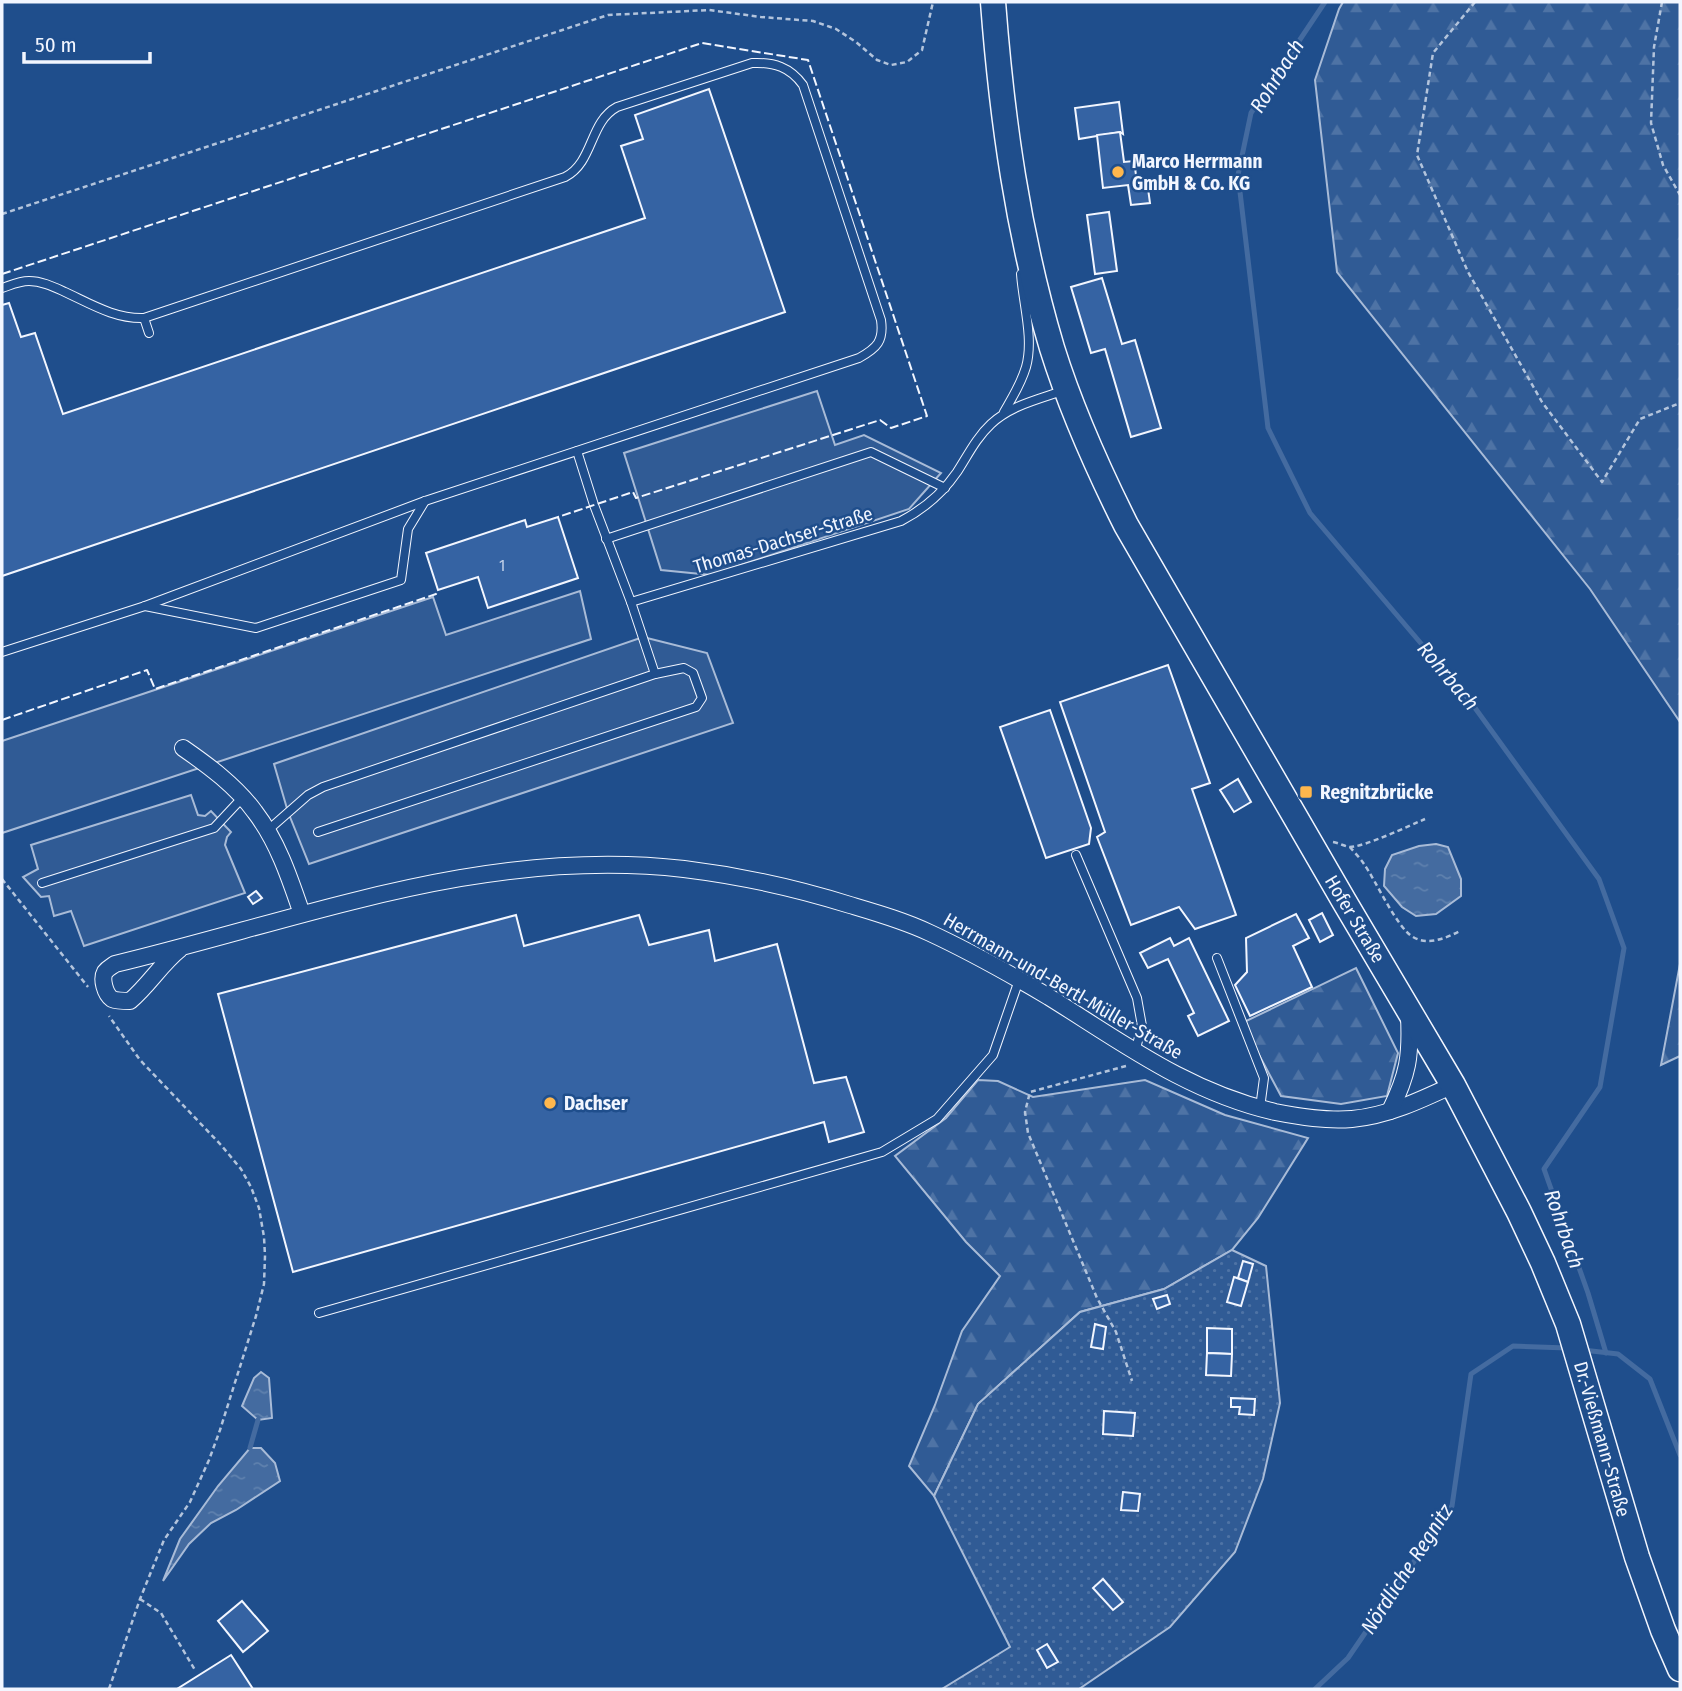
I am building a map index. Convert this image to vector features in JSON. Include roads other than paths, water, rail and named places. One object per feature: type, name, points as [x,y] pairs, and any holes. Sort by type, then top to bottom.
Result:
[{"type":"main road","name":"Hofer Straße","points":[[993,2],[1004,118],[1023,233],[1052,347],[1066,390],[1100,472],[1126,524],[1452,1085],[1519,1212]]},
{"type":"main road","name":"Dr.-Vießmann-Straße","points":[[1519,1212],[1568,1324],[1637,1557],[1662,1630],[1680,1669]]},
{"type":"street","points":[[183,748],[214,770],[255,812],[290,877],[302,914]]},
{"type":"street","name":"Herrmann-und-Bertl-Müller-Straße","points":[[180,949],[167,959],[143,991],[130,1001],[113,999],[108,995],[104,973],[115,964],[399,889],[548,866],[681,869],[759,880],[829,898],[929,932],[983,959],[1188,1082],[1260,1108],[1325,1120],[1356,1119],[1390,1111],[1452,1085]]},
{"type":"street","points":[[1390,1111],[1403,1084],[1408,1065],[1411,1042],[1409,1010]]},
{"type":"lane","points":[[2,288],[30,281],[44,283],[117,315],[144,318],[565,177],[574,172],[580,164],[608,111],[752,63],[765,63],[788,69],[803,85],[881,320],[881,337],[878,343],[874,349],[859,358],[425,501],[145,606],[2,652]]},
{"type":"lane","points":[[1003,415],[1017,390],[1028,353],[1020,254],[1023,233]]},
{"type":"lane","points":[[144,318],[149,333]]},
{"type":"lane","points":[[1003,415],[1066,390]]},
{"type":"lane","name":"Thomas-Dachser-Straße","points":[[631,602],[901,521],[926,506],[945,488],[982,433],[1003,415]]},
{"type":"lane","points":[[577,451],[655,674]]},
{"type":"lane","points":[[606,539],[871,453],[945,488]]},
{"type":"lane","points":[[145,606],[256,628],[401,580],[408,529],[425,501]]},
{"type":"lane","points":[[267,831],[308,795],[323,787],[655,674],[684,668],[693,673],[702,698],[696,707],[318,832]]},
{"type":"lane","points":[[42,883],[214,828],[243,797]]},
{"type":"lane","points":[[1076,855],[1136,998],[1142,1026],[1141,1056]]},
{"type":"lane","points":[[1217,958],[1265,1078],[1260,1108]]},
{"type":"lane","points":[[319,1313],[882,1152],[937,1119],[993,1055],[1019,980]]},
{"type":"water","points":[[1436,844],[1448,847],[1461,879],[1461,896],[1436,914],[1416,916],[1402,907],[1384,886],[1385,869],[1392,855],[1419,846]]},
{"type":"water","points":[[261,1372],[269,1378],[272,1418],[258,1420],[242,1406],[254,1378]]},
{"type":"water","points":[[250,1448],[261,1448],[275,1463],[280,1481],[211,1523],[189,1544],[163,1581],[180,1539],[218,1486]]},
{"type":"waterway","name":"Rohrbach","points":[[1325,2],[1251,113],[1238,175],[1268,428],[1310,513],[1470,701],[1599,879],[1624,948],[1600,1087],[1544,1169],[1588,1293],[1606,1353]]},
{"type":"waterway","name":"Nördliche Regnitz","points":[[1315,1689],[1348,1658],[1452,1506],[1471,1374],[1513,1346],[1567,1348]]},
{"type":"waterway","name":"Nördliche Regnitz","points":[[1583,1350],[1618,1354],[1650,1379],[1680,1455]]},
{"type":"waterway","points":[[250,1448],[258,1420]]},
{"type":"place","name":"Marco Herrmann GmbH & Co. KG","points":[[1118,172]]},
{"type":"place","name":"Regnitzbrücke","points":[[1306,792]]},
{"type":"place","name":"Dachser","points":[[550,1103]]}]
